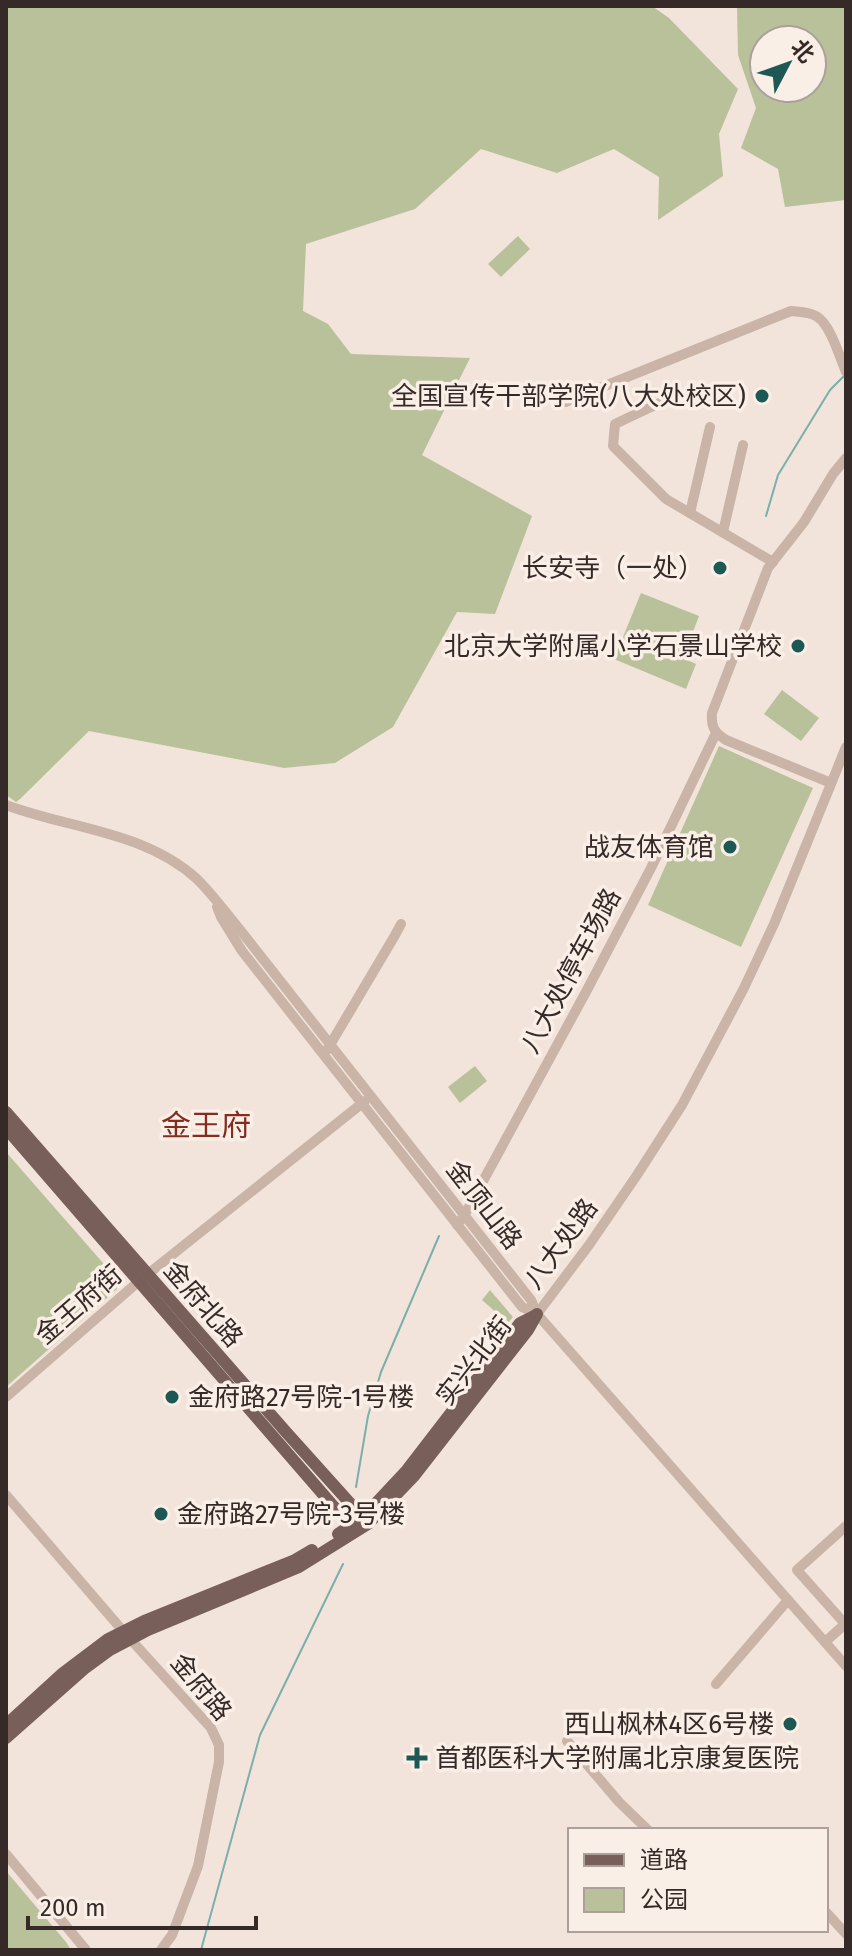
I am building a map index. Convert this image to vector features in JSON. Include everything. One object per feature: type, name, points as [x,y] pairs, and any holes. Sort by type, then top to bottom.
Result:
[{"type":"main road","name":"金府北路","points":[[6,1112],[354,1529]]},
{"type":"main road","name":"金府北路","points":[[6,1128],[366,1520]]},
{"type":"main road","name":"实兴北街","points":[[6,1725],[88,1653],[168,1611],[295,1560],[366,1520],[520,1323],[537,1314]]},
{"type":"main road","name":"实兴北街","points":[[6,1738],[127,1635]]},
{"type":"street","points":[[565,402],[791,311],[816,315],[822,320],[846,372]]},
{"type":"street","points":[[670,398],[615,424],[613,446],[666,499],[773,562]]},
{"type":"street","points":[[690,513],[710,427]]},
{"type":"street","points":[[723,532],[743,445]]},
{"type":"street","name":"八大处停车场路","points":[[460,1220],[644,881],[716,733],[711,724],[712,713],[768,568],[804,522],[846,458]]},
{"type":"street","points":[[716,733],[726,740],[831,783]]},
{"type":"street","name":"八大处路","points":[[846,747],[774,924],[682,1105],[592,1241],[537,1314],[846,1666]]},
{"type":"street","name":"金顶山路","points":[[6,805],[147,848],[196,879],[214,897],[327,1050],[460,1220],[531,1300],[537,1314]]},
{"type":"street","points":[[327,1050],[401,924]]},
{"type":"street","name":"金王府街","points":[[6,1397],[143,1278],[366,1101]]},
{"type":"street","name":"金府路","points":[[6,1495],[211,1728],[219,1745],[219,1762],[198,1866],[172,1935],[161,1950]]},
{"type":"street","points":[[825,1642],[846,1624],[842,1614],[797,1570],[846,1526]]},
{"type":"street","points":[[716,1684],[788,1600]]},
{"type":"street","points":[[567,1741],[619,1802],[646,1828]]},
{"type":"street","points":[[6,1854],[86,1950]]},
{"type":"street","points":[[828,1914],[846,1934]]},
{"type":"green space","points":[[6,6],[652,6],[669,18],[738,89],[719,134],[723,176],[658,220],[659,177],[614,149],[557,173],[481,149],[415,209],[306,244],[303,311],[328,324],[351,354],[470,358],[422,455],[532,516],[495,614],[457,612],[393,727],[335,763],[284,768],[89,731],[20,799],[16,802],[6,795]]},
{"type":"green space","points":[[737,6],[846,6],[846,200],[785,207],[778,169],[741,148],[756,108],[755,104],[828,104],[828,24],[748,24],[748,84],[738,55]]},
{"type":"green space","points":[[518,236],[530,249],[501,277],[488,264]]},
{"type":"green space","points":[[641,593],[699,616],[683,658],[696,664],[686,689],[614,659]]},
{"type":"green space","points":[[782,690],[819,718],[801,741],[764,714]]},
{"type":"green space","name":"战友体育馆","points":[[719,746],[813,788],[741,947],[648,905]]},
{"type":"green space","points":[[475,1066],[487,1081],[460,1103],[448,1087]]},
{"type":"green space","points":[[6,1152],[117,1279],[117,1289],[6,1387]]},
{"type":"green space","points":[[490,1290],[513,1317],[508,1323],[482,1300]]},
{"type":"green space","points":[[6,1871],[66,1942],[71,1950],[6,1950]]},
{"type":"waterway","points":[[766,516],[778,475],[830,390],[845,375]]},
{"type":"waterway","points":[[356,1487],[368,1416],[381,1372],[439,1236]]},
{"type":"waterway","points":[[201,1950],[260,1735],[343,1564]]},
{"type":"place","name":"全国宣传干部学院(八大处校区)","points":[[762,396]]},
{"type":"place","name":"长安寺（一处）","points":[[720,568]]},
{"type":"place","name":"北京大学附属小学石景山学校","points":[[798,646]]},
{"type":"place","name":"战友体育馆","points":[[730,847]]},
{"type":"place","name":"金府路27号院-1号楼","points":[[172,1397]]},
{"type":"place","name":"金府路27号院-3号楼","points":[[161,1514]]},
{"type":"place","name":"西山枫林4区6号楼","points":[[790,1724]]},
{"type":"place","name":"首都医科大学附属北京康复医院","points":[[417,1758]]},
{"type":"district","name":"金王府","points":[[206,1126]]}]
